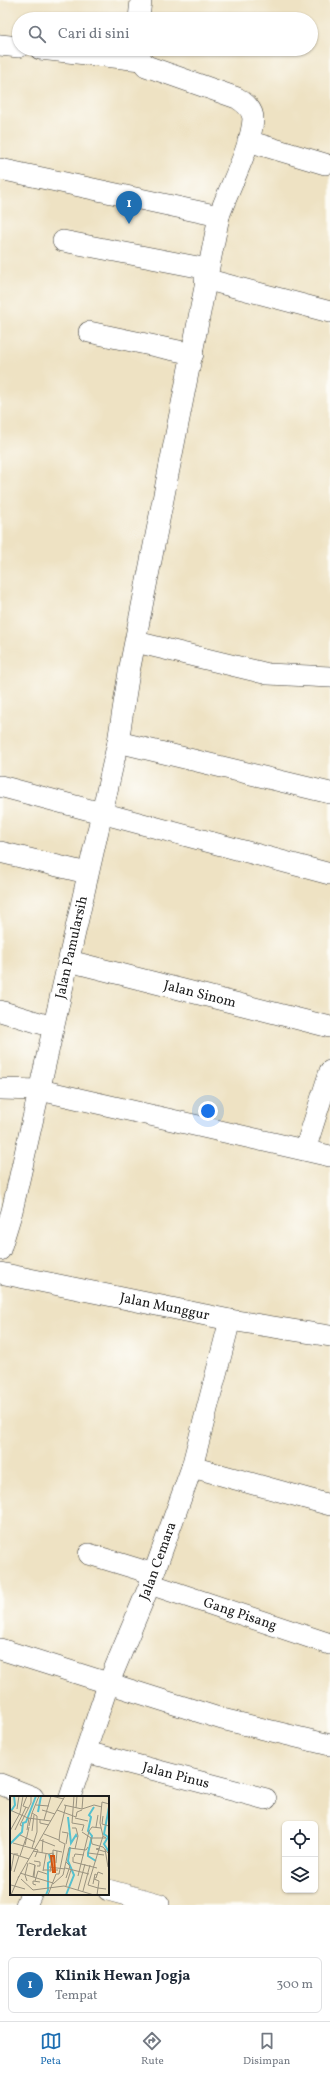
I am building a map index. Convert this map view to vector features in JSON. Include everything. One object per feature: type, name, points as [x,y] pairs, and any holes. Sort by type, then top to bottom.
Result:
[{"type":"street","points":[[0,45],[12,46]]},
{"type":"street","name":"Jalan Pamularsih","points":[[0,1250],[12,1211],[69,961],[100,814],[118,742],[129,672],[193,354],[219,216],[248,140],[253,119],[246,103],[229,94],[146,66],[141,56]]},
{"type":"street","points":[[248,140],[325,164]]},
{"type":"street","points":[[0,169],[219,216]]},
{"type":"street","points":[[63,240],[207,274],[330,312]]},
{"type":"street","points":[[89,332],[193,354]]},
{"type":"street","points":[[136,642],[268,674],[330,677]]},
{"type":"street","points":[[118,742],[330,792]]},
{"type":"street","points":[[0,786],[100,814],[330,874]]},
{"type":"street","points":[[0,852],[87,874]]},
{"type":"street","name":"Jalan Sinom","points":[[69,961],[330,1027]]},
{"type":"street","points":[[0,1012],[53,1027]]},
{"type":"street","points":[[305,1150],[330,1071]]},
{"type":"street","points":[[0,1089],[40,1090],[330,1156]]},
{"type":"street","name":"Jalan Munggur","points":[[0,1272],[230,1320],[330,1336]]},
{"type":"street","name":"Jalan Cemara","points":[[70,1796],[109,1682],[152,1579],[192,1467],[230,1320]]},
{"type":"street","points":[[192,1467],[330,1505]]},
{"type":"street","name":"Gang Pisang","points":[[89,1554],[152,1579],[330,1644]]},
{"type":"street","points":[[0,1649],[109,1682],[222,1719],[330,1745]]},
{"type":"street","name":"Jalan Pinus","points":[[86,1752],[266,1799]]},
{"type":"street","points":[[0,1784],[30,1796]]},
{"type":"street","points":[[109,1890],[159,1904]]},
{"type":"street","points":[[26,1905],[31,1895]]},
{"type":"place","name":"Klinik Hewan Jogja","points":[[129,224]]}]
